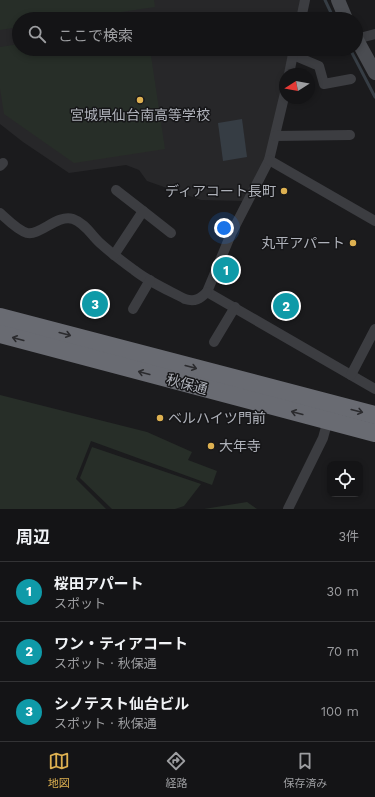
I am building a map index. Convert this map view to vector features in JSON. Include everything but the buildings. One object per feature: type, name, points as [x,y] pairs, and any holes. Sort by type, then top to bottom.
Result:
[{"type":"highway","name":"秋保通","points":[[0,317],[375,415]]},
{"type":"highway","name":"秋保通","points":[[0,334],[375,433]]},
{"type":"street","points":[[302,12],[305,0]]},
{"type":"street","points":[[338,0],[343,12]]},
{"type":"street","points":[[363,37],[375,34]]},
{"type":"street","points":[[363,51],[375,74]]},
{"type":"street","points":[[290,68],[293,56]]},
{"type":"street","points":[[301,56],[320,66],[324,84],[351,80]]},
{"type":"street","points":[[0,213],[14,225],[30,233],[41,230],[57,221],[73,219],[84,226],[99,243],[136,272],[185,299],[191,301],[200,299],[207,292],[231,234],[269,160],[282,104]]},
{"type":"street","points":[[275,136],[350,135]]},
{"type":"street","points":[[269,160],[375,221]]},
{"type":"street","points":[[116,190],[171,233]]},
{"type":"street","points":[[114,255],[143,211]]},
{"type":"street","points":[[134,309],[150,280]]},
{"type":"street","points":[[207,292],[375,389]]},
{"type":"street","points":[[214,342],[235,307]]},
{"type":"street","points":[[351,374],[375,329]]},
{"type":"street","points":[[288,509],[323,438],[332,404]]},
{"type":"shaded area","name":"宮城県仙台南高等学校","points":[[0,0],[303,0],[300,12],[12,12],[12,56],[290,56],[287,68],[279,68],[279,103],[266,157],[244,201],[201,200],[147,181],[139,170],[126,165],[69,173],[23,142],[0,124]]},
{"type":"shaded area","points":[[0,0],[154,0],[155,7],[122,12],[12,12],[12,28],[0,30]]},
{"type":"shaded area","points":[[12,45],[12,56],[151,56],[165,149],[74,163],[4,114],[0,88],[0,47]]},
{"type":"shaded area","points":[[242,119],[247,157],[223,161],[218,123]]},
{"type":"shaded area","points":[[0,395],[147,432],[192,452],[188,460],[217,471],[212,485],[91,441],[76,479],[106,509],[0,509]]},
{"type":"shaded area","points":[[92,447],[201,484],[184,506],[175,509],[112,509],[80,478]]},
{"type":"shaded area","points":[[247,502],[257,509],[204,509]]},
{"type":"waterway","points":[[325,0],[331,12]]},
{"type":"waterway","points":[[354,56],[375,97]]},
{"type":"place","name":"宮城県仙台南高等学校","points":[[140,100]]},
{"type":"place","name":"ディアコート長町","points":[[284,191]]},
{"type":"place","name":"丸平アパート","points":[[353,243]]},
{"type":"place","name":"桜田アパート","points":[[226,270]]},
{"type":"place","name":"シノテスト仙台ビル","points":[[95,304]]},
{"type":"place","name":"ワン・ティアコート","points":[[286,306]]},
{"type":"place","name":"ベルハイツ門前","points":[[160,418]]},
{"type":"place","name":"大年寺","points":[[211,446]]}]
